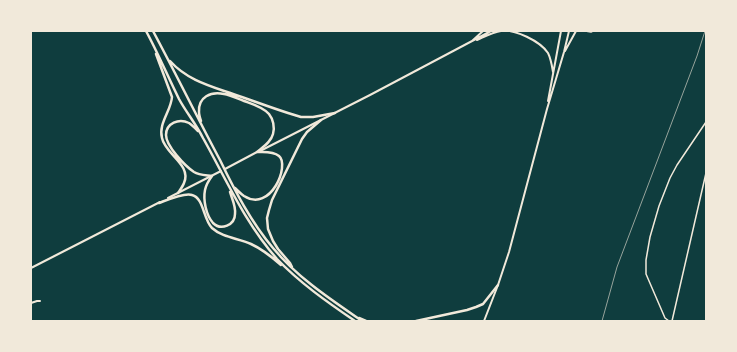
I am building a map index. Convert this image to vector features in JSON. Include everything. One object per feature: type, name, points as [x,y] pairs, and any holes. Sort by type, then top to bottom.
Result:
[{"type":"highway","points":[[146,31],[180,100],[202,136],[228,186],[236,214],[234,220],[229,226],[218,226],[209,218],[204,199],[205,190],[212,176],[200,174],[184,164],[170,147],[166,139],[168,128],[175,122],[183,121],[192,125],[202,136]]},
{"type":"highway","points":[[153,31],[227,175],[262,235],[273,249],[314,288],[362,321]]},
{"type":"highway","points":[[153,44],[161,70],[172,97],[172,104],[161,130],[161,136],[163,144],[183,167],[185,174],[185,182],[178,193]]},
{"type":"highway","points":[[167,58],[188,76],[288,113],[301,117],[313,117],[335,113]]},
{"type":"highway","points":[[203,128],[198,112],[200,103],[206,96],[213,93],[224,94],[260,107],[268,112],[274,127],[270,141],[257,152]]},
{"type":"highway","points":[[293,269],[271,238],[268,226],[268,214],[272,200],[302,139],[307,132],[321,120]]},
{"type":"highway","points":[[232,184],[242,195],[248,198],[256,200],[263,199],[269,195],[280,176],[282,161],[280,156],[275,153],[257,152]]},
{"type":"highway","points":[[228,186],[260,237],[289,271],[329,304],[355,321]]},
{"type":"highway","points":[[160,203],[187,194],[193,195],[200,202],[205,218],[216,232],[252,244],[289,271]]},
{"type":"highway","points":[[416,321],[476,308],[485,301],[498,285]]},
{"type":"highway","points":[[356,317],[366,321]]},
{"type":"main road","points":[[468,44],[483,31]]},
{"type":"main road","points":[[31,268],[236,164],[492,31]]},
{"type":"main road","points":[[468,44],[501,31],[518,34],[535,40],[542,46],[548,54],[553,72]]},
{"type":"main road","points":[[547,109],[561,31]]},
{"type":"main road","points":[[484,321],[509,252],[569,31]]},
{"type":"main road","points":[[564,52],[576,31]]},
{"type":"main road","points":[[31,303],[40,301]]},
{"type":"street","points":[[585,31],[593,31]]},
{"type":"street","points":[[706,122],[670,178],[659,206],[650,237],[646,260],[646,274],[665,318],[671,321],[706,173]]},
{"type":"railway","points":[[602,321],[617,267],[697,56],[705,31]]}]
